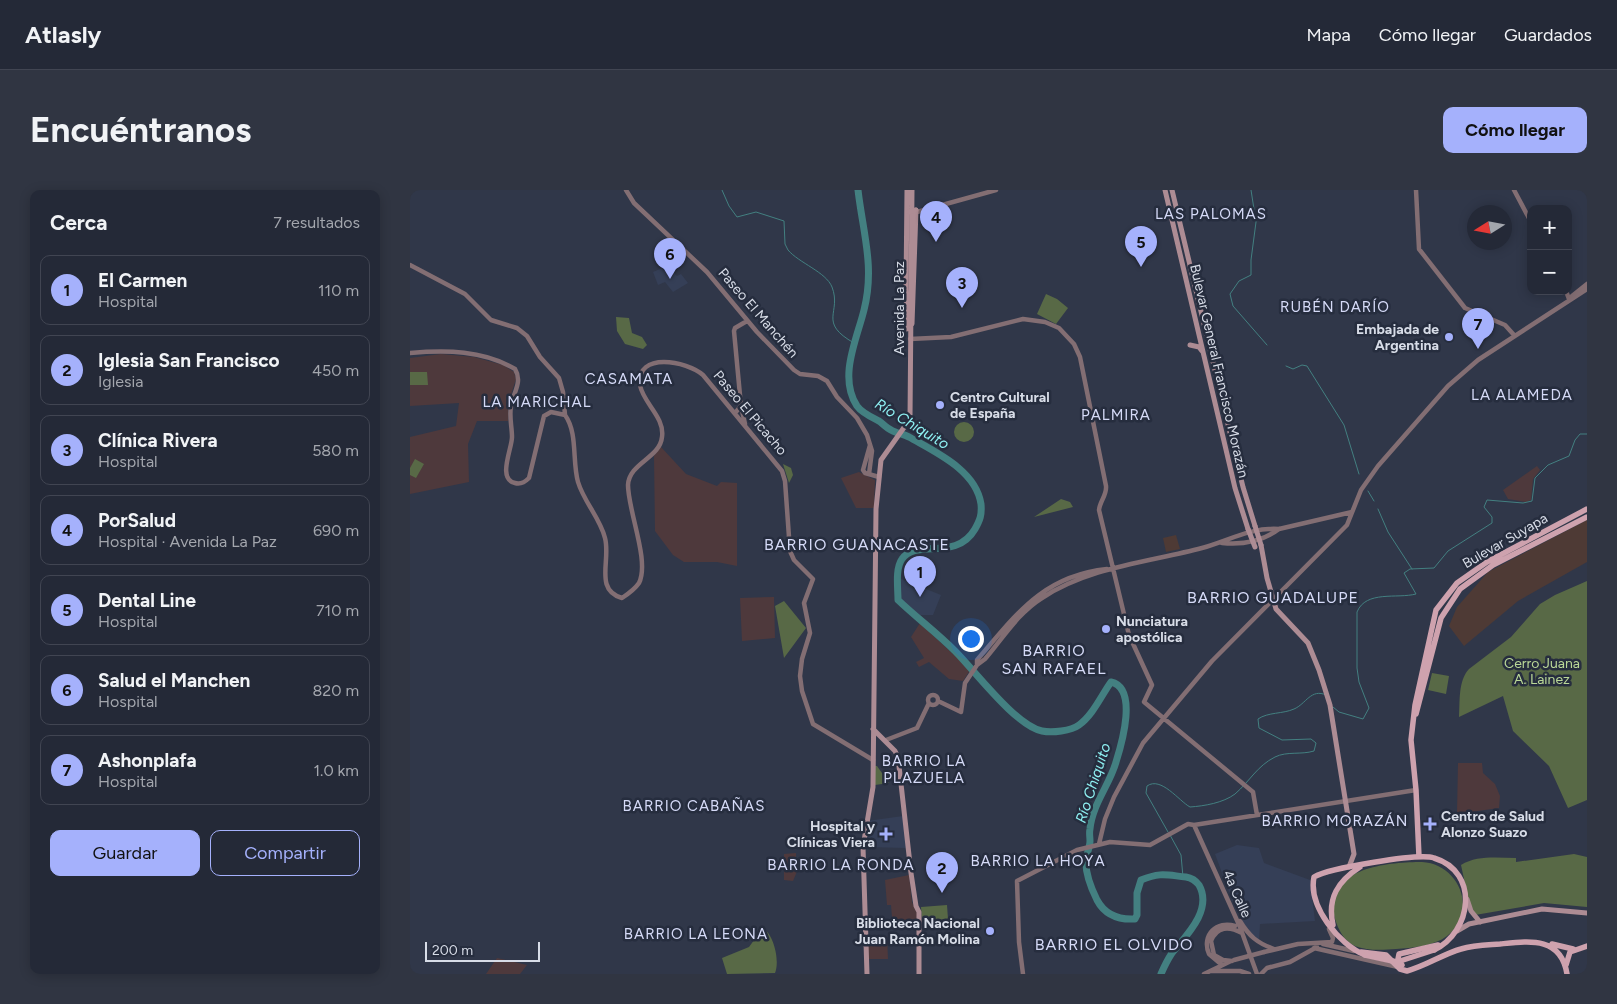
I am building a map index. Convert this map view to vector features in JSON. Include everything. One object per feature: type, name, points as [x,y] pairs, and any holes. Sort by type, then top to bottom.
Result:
[{"type":"main road","points":[[908,190],[906,323],[910,338]]},
{"type":"main road","name":"Avenida La Paz","points":[[878,477],[881,460],[910,419],[912,190]]},
{"type":"main road","name":"Bulevar General Francisco Morazán","points":[[1164,190],[1235,488],[1248,529],[1261,554],[1276,608],[1308,642],[1330,705],[1354,854],[1349,867]]},
{"type":"main road","name":"Bulevar General Francisco Morazán","points":[[1172,190],[1243,487],[1255,526],[1258,546]]},
{"type":"main road","points":[[908,213],[916,211],[915,289],[910,338]]},
{"type":"main road","points":[[1190,345],[1199,347],[1202,352]]},
{"type":"main road","points":[[867,974],[863,847],[873,787],[878,477]]},
{"type":"main road","name":"Bulevar Suyapa","points":[[1419,857],[1416,790],[1411,750],[1415,705],[1436,610],[1457,583],[1487,562],[1587,509]]},
{"type":"main road","name":"Bulevar Suyapa","points":[[1414,718],[1419,708],[1441,618],[1460,588],[1493,565],[1587,517]]},
{"type":"main road","points":[[874,729],[886,740],[898,757],[911,873],[916,906],[919,912],[920,974]]},
{"type":"main road","points":[[1354,854],[1364,865]]},
{"type":"main road","points":[[1480,922],[1471,911],[1460,879],[1446,863],[1434,858],[1419,857],[1349,867],[1314,877],[1320,914],[1344,944],[1356,951],[1397,962],[1434,950],[1445,943],[1457,931],[1469,924],[1480,922],[1542,909],[1587,913]]},
{"type":"main road","points":[[1333,928],[1331,904],[1337,887],[1348,875],[1364,865]]},
{"type":"main road","points":[[1457,931],[1465,914],[1465,895]]},
{"type":"main road","points":[[1445,943],[1401,953],[1398,959],[1403,966],[1408,967],[1467,944],[1525,939],[1540,940],[1558,947],[1573,949],[1587,946]]},
{"type":"main road","points":[[1356,951],[1386,955],[1405,971],[1468,947],[1532,941],[1550,946],[1556,950],[1567,972]]},
{"type":"main road","points":[[1567,972],[1566,959],[1573,949]]},
{"type":"street","name":"Paseo El Manchén","points":[[626,190],[634,203],[707,272],[747,321],[794,370],[800,374],[818,376],[827,380],[837,397],[860,422],[870,444],[872,455],[869,474]]},
{"type":"street","points":[[916,211],[996,190]]},
{"type":"street","points":[[1416,190],[1419,249],[1465,308],[1505,325],[1514,335]]},
{"type":"street","points":[[1514,190],[1527,214]]},
{"type":"street","points":[[410,265],[465,294],[491,320],[517,328],[527,336],[540,357],[559,378],[562,384],[565,415],[551,412],[544,416],[529,478],[521,484],[514,483],[508,478],[506,470],[512,437],[511,404],[519,382],[515,369],[486,357],[467,352],[410,353]]},
{"type":"street","points":[[1569,299],[1587,284]]},
{"type":"street","points":[[1098,844],[1114,797],[1143,743],[1212,661],[1274,596],[1347,525],[1361,490],[1378,466],[1448,386],[1478,360],[1587,289]]},
{"type":"street","points":[[1568,295],[1569,299]]},
{"type":"street","points":[[910,338],[951,337],[1023,319],[1050,324],[1068,338],[1080,358],[1094,426],[1106,490],[1099,510],[1113,569],[1129,635],[1152,685],[1144,702],[1254,792],[1257,815]]},
{"type":"street","points":[[745,425],[740,406],[734,336],[735,328],[747,321]]},
{"type":"street","name":"Paseo El Picacho","points":[[565,415],[572,434],[578,482],[605,538],[607,553],[605,585],[613,595],[622,598],[639,582],[641,571],[641,555],[628,483],[632,473],[658,448],[662,437],[660,422],[642,391],[640,382],[642,374],[648,367],[657,362],[675,362],[690,366],[703,375],[782,471],[785,481],[790,551],[794,560],[813,579],[804,603],[810,632],[802,659],[800,676],[802,691],[813,724],[873,760]]},
{"type":"street","points":[[735,413],[740,406]]},
{"type":"street","points":[[870,444],[863,470],[878,477]]},
{"type":"street","points":[[886,740],[916,728],[929,703],[928,698],[932,695],[936,696],[938,701],[961,712],[965,683],[968,676],[1028,608],[1067,583],[1113,569],[1220,543],[1242,533],[1268,528],[1279,529],[1352,512]]},
{"type":"street","points":[[1220,543],[1244,543],[1264,539],[1279,529]]},
{"type":"street","points":[[929,703],[934,705],[938,701]]},
{"type":"street","points":[[1023,974],[1018,942],[1017,881],[1057,859],[1098,844],[1115,843],[1144,846],[1157,843],[1188,824],[1194,825],[1346,799],[1416,790]]},
{"type":"street","name":"4a Calle","points":[[1194,825],[1240,927],[1257,974]]},
{"type":"street","points":[[1214,871],[1247,934],[1256,942],[1274,949]]},
{"type":"street","points":[[1226,924],[1232,911]]},
{"type":"street","points":[[1204,974],[1233,960],[1274,949],[1314,947],[1330,942],[1334,939],[1320,914]]},
{"type":"street","points":[[1222,965],[1209,954],[1206,943],[1210,931],[1226,924],[1240,927]]},
{"type":"street","points":[[1233,960],[1223,960],[1214,955],[1211,941],[1217,931],[1223,928],[1232,928],[1242,933]]},
{"type":"street","points":[[1261,974],[1267,968],[1290,962],[1314,947],[1323,944],[1356,951]]},
{"type":"street","points":[[1314,947],[1398,967]]},
{"type":"street","points":[[1211,971],[1240,971],[1249,974]]},
{"type":"shaded area","points":[[667,266],[677,276],[681,274],[688,283],[673,292],[665,282],[658,285],[653,272]]},
{"type":"shaded area","points":[[441,354],[474,357],[503,365],[514,372],[516,379],[508,404],[508,421],[477,421],[468,444],[469,482],[410,494],[410,437],[456,426],[459,403],[410,406],[410,358]]},
{"type":"shaded area","points":[[661,447],[686,474],[717,486],[721,482],[737,483],[737,566],[717,562],[684,562],[673,555],[655,531],[654,456]]},
{"type":"shaded area","points":[[1537,466],[1540,470],[1533,479],[1531,500],[1526,502],[1508,499],[1503,490]]},
{"type":"shaded area","points":[[859,472],[875,480],[874,508],[856,508],[841,478]]},
{"type":"shaded area","points":[[1587,520],[1587,562],[1518,601],[1464,646],[1449,626],[1457,607],[1488,572]]},
{"type":"shaded area","points":[[1176,535],[1180,549],[1166,552],[1163,538]]},
{"type":"shaded area","points":[[901,579],[941,595],[933,615],[916,615],[900,599]]},
{"type":"shaded area","points":[[774,597],[775,638],[742,641],[740,598]]},
{"type":"shaded area","points":[[920,623],[970,670],[963,681],[949,679],[929,662],[919,667],[916,662],[924,658],[911,637]]},
{"type":"shaded area","points":[[1458,763],[1482,763],[1483,773],[1495,784],[1500,796],[1499,808],[1457,814]]},
{"type":"shaded area","name":"Hospital y Clínicas Viera","points":[[903,816],[906,848],[866,847],[867,821]]},
{"type":"shaded area","points":[[1237,845],[1259,848],[1264,863],[1310,880],[1315,921],[1260,924],[1259,941],[1250,934],[1235,908],[1215,854]]},
{"type":"shaded area","points":[[796,853],[796,859],[803,867],[803,871],[798,869],[793,881],[784,880],[784,854]]},
{"type":"shaded area","points":[[909,875],[912,902],[917,913],[919,928],[893,930],[891,905],[887,905],[885,880]]},
{"type":"shaded area","points":[[887,936],[888,959],[868,959],[868,938]]},
{"type":"shaded area","points":[[497,958],[527,965],[520,974],[486,974]]},
{"type":"green space","points":[[1046,294],[1057,299],[1068,308],[1056,324],[1037,314]]},
{"type":"green space","points":[[616,317],[629,318],[632,333],[642,337],[647,345],[643,349],[625,344],[617,331]]},
{"type":"green space","points":[[410,372],[427,372],[428,385],[410,385]]},
{"type":"green space","points":[[964,422],[971,425],[974,432],[971,439],[964,442],[957,439],[954,432],[957,425]]},
{"type":"green space","points":[[415,459],[424,464],[416,478],[410,475],[410,468]]},
{"type":"green space","points":[[783,464],[791,468],[793,475],[789,483]]},
{"type":"green space","points":[[1061,499],[1070,502],[1073,507],[1034,517]]},
{"type":"green space","name":"Cerro Juana A. Lainez","points":[[1587,581],[1587,800],[1568,808],[1549,766],[1513,731],[1503,696],[1459,717],[1461,685],[1469,669],[1511,637],[1540,604]]},
{"type":"green space","points":[[784,601],[806,628],[784,658],[775,606]]},
{"type":"green space","points":[[1432,673],[1449,676],[1446,694],[1428,690]]},
{"type":"green space","points":[[875,766],[877,766],[889,783],[875,785]]},
{"type":"green space","points":[[1574,854],[1587,857],[1587,907],[1544,903],[1475,915],[1469,902],[1461,865],[1481,858],[1516,858],[1516,862]]},
{"type":"green space","points":[[1408,862],[1422,862],[1435,865],[1446,871],[1455,880],[1463,902],[1462,914],[1457,926],[1447,936],[1436,942],[1409,948],[1386,950],[1360,948],[1348,941],[1340,931],[1335,919],[1333,902],[1338,889],[1347,879],[1360,871],[1376,867]]},
{"type":"green space","points":[[947,905],[948,919],[922,921],[921,907]]},
{"type":"green space","points":[[763,928],[770,936],[775,949],[777,962],[775,973],[727,974],[722,958],[749,947]]},
{"type":"waterway","points":[[722,190],[729,206],[737,217],[756,212],[784,221],[785,244],[788,250],[829,282],[834,296],[833,323],[843,336],[854,343]]},
{"type":"waterway","name":"Río Chiquito","points":[[858,190],[867,250],[868,279],[864,310],[849,371],[852,395],[857,406],[864,413],[891,430],[909,437],[953,463],[971,481],[978,492],[981,504],[979,520],[967,539],[958,545],[917,550],[908,553],[902,559],[898,573],[898,600],[955,651],[1008,709],[1032,727],[1042,731],[1051,732],[1076,727],[1089,716],[1111,682],[1119,686],[1124,694],[1126,705],[1124,730],[1113,770],[1091,820],[1086,870],[1100,905],[1108,913],[1123,919],[1135,919],[1137,915],[1137,893],[1141,880],[1159,875],[1168,875],[1190,878],[1199,885],[1203,904],[1200,913],[1190,931],[1172,953],[1161,974]]},
{"type":"waterway","points":[[1251,190],[1256,222],[1251,275],[1239,281],[1230,294],[1233,306],[1267,345]]},
{"type":"waterway","points":[[1286,366],[1293,369],[1302,365],[1307,366],[1344,425],[1359,474]]},
{"type":"waterway","points":[[1333,707],[1339,712],[1363,719],[1369,708],[1359,682],[1357,668],[1357,612],[1361,605],[1375,598],[1416,594],[1404,573],[1410,569],[1434,568],[1448,551],[1492,523],[1492,517],[1484,507],[1487,500],[1523,503],[1532,501],[1535,478],[1548,465],[1569,456],[1575,440],[1580,434],[1587,434]]},
{"type":"waterway","points":[[1368,491],[1374,501]]},
{"type":"waterway","points":[[1378,509],[1388,532],[1412,569]]},
{"type":"waterway","points":[[1168,832],[1146,793],[1147,786],[1158,784],[1170,790],[1190,807],[1213,804],[1225,800],[1235,794],[1263,765],[1275,757],[1284,754],[1314,751],[1316,743],[1311,739],[1282,740],[1259,728],[1258,719],[1266,715],[1294,709],[1312,695],[1321,693],[1326,695]]},
{"type":"waterway","points":[[1170,835],[1181,855],[1183,877]]},
{"type":"place","name":"PorSalud","points":[[936,242]]},
{"type":"place","name":"Dental Line","points":[[1141,267]]},
{"type":"place","name":"Salud el Manchen","points":[[670,279]]},
{"type":"place","name":"Clínica Rivera","points":[[962,308]]},
{"type":"place","name":"Embajada de Argentina","points":[[1449,337]]},
{"type":"place","name":"Ashonplafa","points":[[1478,349]]},
{"type":"place","name":"Centro Cultural de España","points":[[940,405]]},
{"type":"place","name":"El Carmen","points":[[920,597]]},
{"type":"place","name":"Nunciatura apostólica","points":[[1106,629]]},
{"type":"place","name":"Centro de Salud Alonzo Suazo","points":[[1430,824]]},
{"type":"place","name":"Hospital y Clínicas Viera","points":[[886,834]]},
{"type":"place","name":"Iglesia San Francisco","points":[[942,893]]},
{"type":"place","name":"Biblioteca Nacional Juan Ramón Molina","points":[[990,931]]},
{"type":"district","name":"LAS PALOMAS","points":[[1211,214]]},
{"type":"district","name":"RUBÉN DARÍO","points":[[1335,307]]},
{"type":"district","name":"CASAMATA","points":[[629,379]]},
{"type":"district","name":"LA ALAMEDA","points":[[1522,395]]},
{"type":"district","name":"LA MARICHAL","points":[[537,402]]},
{"type":"district","name":"PALMIRA","points":[[1116,415]]},
{"type":"district","name":"BARRIO GUANACASTE","points":[[857,544]]},
{"type":"district","name":"BARRIO GUADALUPE","points":[[1273,597]]},
{"type":"district","name":"BARRIO SAN RAFAEL","points":[[1054,659]]},
{"type":"district","name":"BARRIO LA PLAZUELA","points":[[924,770]]},
{"type":"district","name":"BARRIO CABAÑAS","points":[[694,806]]},
{"type":"district","name":"BARRIO MORAZÁN","points":[[1335,821]]},
{"type":"district","name":"BARRIO LA HOYA","points":[[1038,861]]},
{"type":"district","name":"BARRIO LA RONDA","points":[[841,865]]},
{"type":"district","name":"BARRIO LA LEONA","points":[[696,934]]},
{"type":"district","name":"BARRIO EL OLVIDO","points":[[1114,944]]}]
